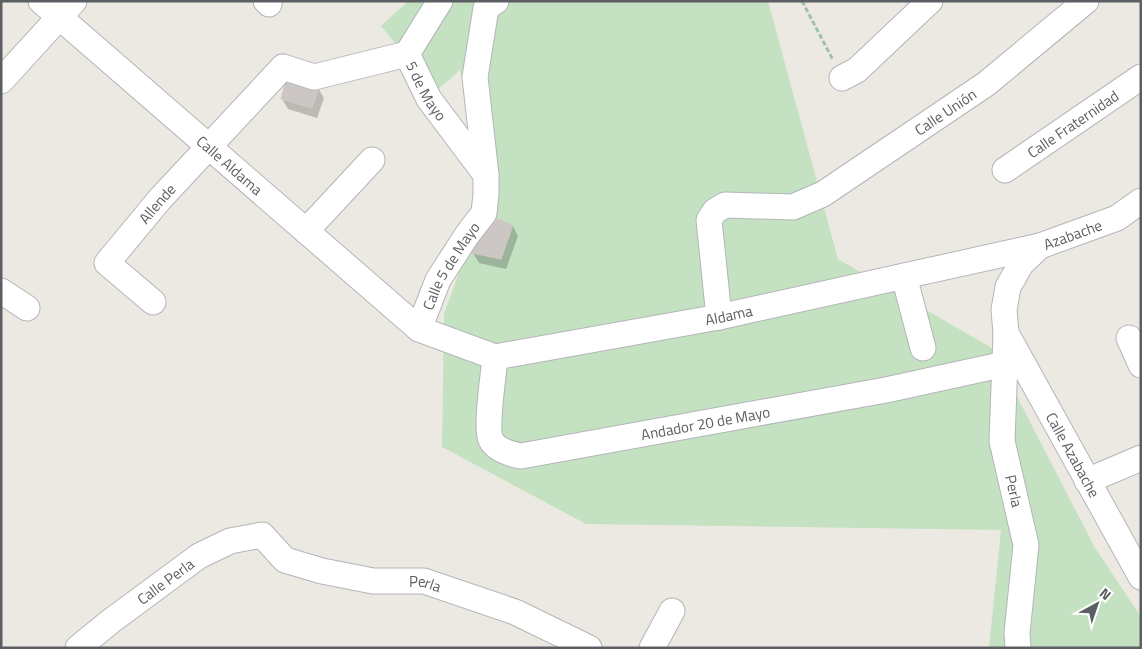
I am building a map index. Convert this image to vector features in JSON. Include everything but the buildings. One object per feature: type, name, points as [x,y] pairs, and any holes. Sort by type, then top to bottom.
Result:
[{"type":"street","name":"Calle Aldama","points":[[41,1],[67,9],[209,147],[419,329]]},
{"type":"street","name":"5 de Mayo","points":[[440,1],[406,54],[429,99],[486,175]]},
{"type":"street","name":"Calle 5 de Mayo","points":[[419,329],[438,280],[467,234],[484,214],[486,175],[475,78],[486,8],[496,1]]},
{"type":"street","points":[[842,78],[857,70],[930,1]]},
{"type":"street","name":"Calle Unión","points":[[719,317],[709,220],[716,211],[725,205],[793,207],[823,194],[986,84],[1086,1]]},
{"type":"street","points":[[1,81],[67,9]]},
{"type":"street","name":"Allende","points":[[153,302],[107,263],[160,199],[283,67],[314,77],[406,54]]},
{"type":"street","name":"Calle Fraternidad","points":[[1005,170],[1141,77]]},
{"type":"street","points":[[306,231],[372,160]]},
{"type":"street","name":"Azabache","points":[[1006,333],[1004,310],[1008,287],[1021,264],[1040,246],[1117,218],[1141,201]]},
{"type":"street","name":"Aldama","points":[[495,357],[719,317],[1040,246]]},
{"type":"street","points":[[904,276],[923,348]]},
{"type":"street","points":[[1,291],[27,308]]},
{"type":"street","points":[[419,329],[495,357]]},
{"type":"street","name":"Perla","points":[[1006,333],[1002,441],[1026,545],[1017,633],[1018,648]]},
{"type":"street","name":"Calle Azabache","points":[[1006,333],[1139,572]]},
{"type":"street","points":[[1129,338],[1141,365]]},
{"type":"street","name":"Andador 20 de Mayo","points":[[495,357],[489,427],[491,440],[507,452],[521,456],[886,390],[1005,364]]},
{"type":"street","points":[[1088,481],[1141,458]]},
{"type":"street","name":"Perla","points":[[262,534],[284,560],[322,571],[373,581],[424,581],[515,612],[589,648]]},
{"type":"street","name":"Calle Perla","points":[[78,648],[111,621],[199,556],[230,540],[262,534]]},
{"type":"street","points":[[652,648],[672,611]]},
{"type":"path","points":[[802,1],[842,78]]},
{"type":"green space","points":[[408,1],[768,1],[838,259],[992,348],[1094,546],[1141,617],[1141,648],[989,648],[1001,530],[586,524],[442,447],[444,314],[490,187],[460,70],[435,92],[381,26]]}]
